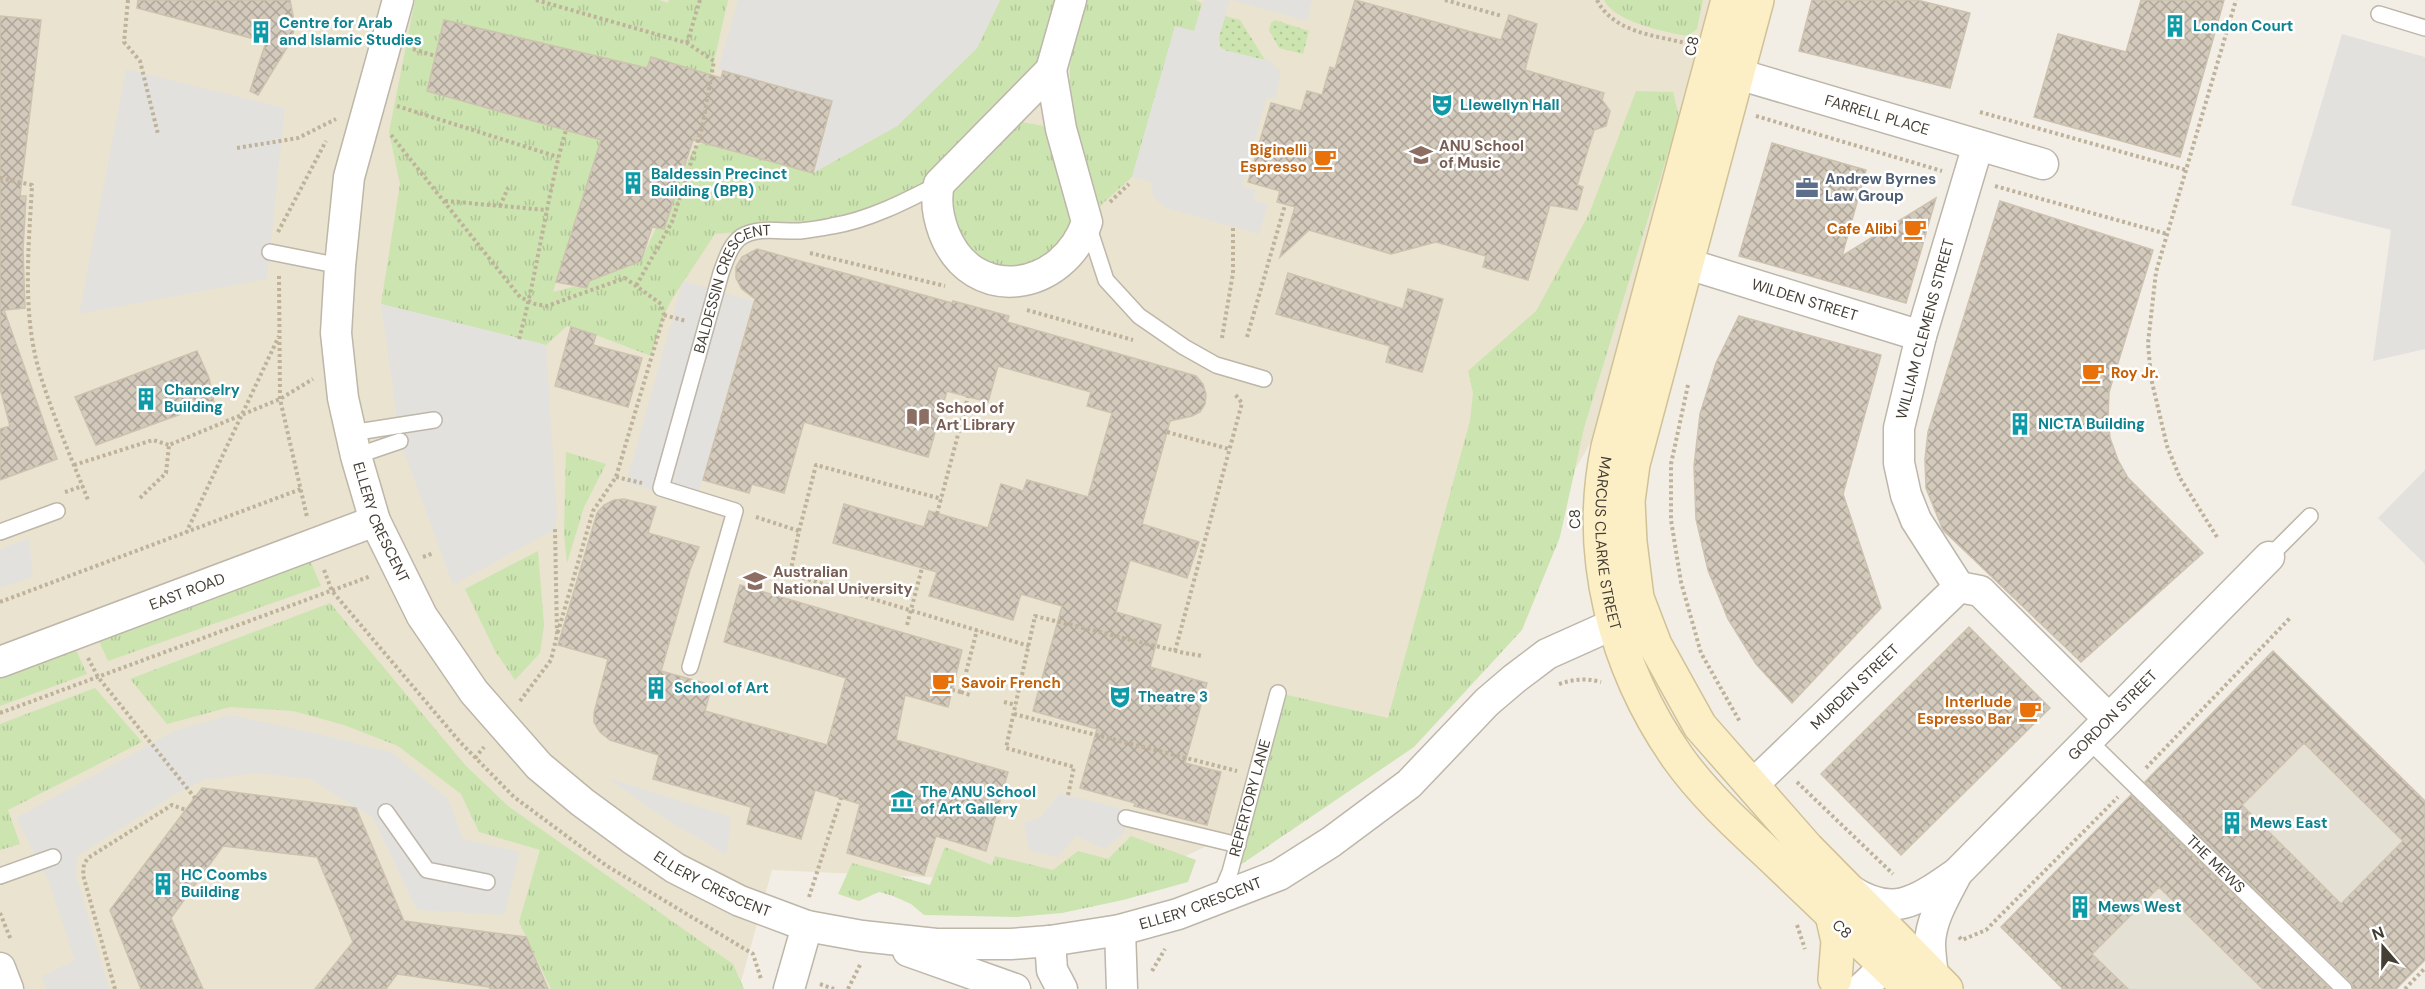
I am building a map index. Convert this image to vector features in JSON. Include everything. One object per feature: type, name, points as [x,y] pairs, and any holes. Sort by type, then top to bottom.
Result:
[{"type":"street","name":"ELLERY CRESCENT","points":[[398,0],[349,177],[336,333],[343,398],[375,521],[396,567],[435,635],[474,692],[539,766],[582,802],[675,868],[740,902],[808,912],[862,936],[956,944],[1050,941],[1120,930],[1178,914],[1279,875],[1331,842],[1409,784],[1487,702],[1514,678],[1547,654],[1629,622]]},
{"type":"street","points":[[1051,70],[939,184],[936,194],[937,210],[947,240],[959,259],[988,279],[1012,282],[1035,278],[1046,273],[1062,263],[1071,253],[1098,213],[1061,129],[1051,70],[1071,0]]},
{"type":"street","name":"MARCUS CLARKE STREET","points":[[1728,0],[1725,70],[1688,264],[1632,473],[1629,501],[1630,542],[1637,598],[1629,622],[1628,666],[1650,713],[1679,758],[1716,803],[1790,874],[1840,902]]},
{"type":"street","name":"MARCUS CLARKE STREET","points":[[1757,0],[1725,70],[1629,366],[1601,479],[1598,512],[1603,579],[1629,622],[1655,645],[1700,726],[1807,848],[1840,902],[1886,949],[1930,985]]},
{"type":"street","name":"FARRELL PLACE","points":[[1725,70],[2043,164]]},
{"type":"street","name":"WILLIAM CLEMENS STREET","points":[[1959,587],[1916,520],[1906,495],[1899,463],[1899,428],[1921,336],[1978,145]]},
{"type":"street","name":"WILDEN STREET","points":[[1688,264],[1921,336]]},
{"type":"street","name":"EAST ROAD","points":[[0,662],[375,521]]},
{"type":"street","name":"GORDON STREET","points":[[1840,902],[1927,906],[2270,557]]},
{"type":"street","points":[[1959,587],[1980,591],[2109,719]]},
{"type":"street","name":"MURDEN STREET","points":[[1754,789],[1762,776],[1959,587]]},
{"type":"street","points":[[1754,789],[1749,801],[1752,812],[1785,847],[1790,874]]},
{"type":"street","points":[[1840,902],[1838,941],[1841,986]]},
{"type":"street","points":[[1927,906],[1930,985]]},
{"type":"street","points":[[789,989],[808,912]]},
{"type":"street","points":[[1120,930],[1122,989]]},
{"type":"street","points":[[862,936],[1015,989]]},
{"type":"street","points":[[1050,941],[1053,970],[1062,989]]},
{"type":"street","points":[[1841,986],[1886,949]]},
{"type":"street","points":[[0,968],[8,989]]},
{"type":"lane","points":[[2379,14],[2425,28]]},
{"type":"lane","name":"BALDESSIN CRESCENT","points":[[735,511],[661,488],[732,245],[742,237],[762,230],[800,231],[834,226],[901,203],[939,184]]},
{"type":"lane","points":[[1098,213],[1106,280],[1139,316],[1184,347],[1216,365],[1264,379]]},
{"type":"lane","points":[[270,252],[340,266]]},
{"type":"lane","points":[[354,445],[434,420]]},
{"type":"lane","points":[[354,445],[400,441]]},
{"type":"lane","points":[[0,532],[57,511]]},
{"type":"lane","points":[[690,667],[735,511]]},
{"type":"lane","points":[[2270,557],[2310,516]]},
{"type":"lane","name":"REPERTORY LANE","points":[[1219,900],[1238,845],[1278,693]]},
{"type":"lane","name":"THE MEWS","points":[[2088,740],[2344,989]]},
{"type":"lane","points":[[386,812],[427,870],[487,882]]},
{"type":"lane","points":[[1126,818],[1238,845]]},
{"type":"lane","points":[[0,876],[53,857]]},
{"type":"path","points":[[128,0],[124,42],[140,61],[158,134]]},
{"type":"path","points":[[536,0],[687,43],[714,60],[700,127],[672,222],[636,286]]},
{"type":"path","points":[[687,43],[700,0]]},
{"type":"path","points":[[1445,0],[1502,16]]},
{"type":"path","points":[[1597,0],[1610,19],[1620,26],[1686,44]]},
{"type":"path","points":[[2217,537],[2180,478],[2167,447],[2151,378],[2148,343],[2156,272],[2236,0]]},
{"type":"path","points":[[404,46],[435,56]]},
{"type":"path","points":[[387,103],[558,157]]},
{"type":"path","points":[[237,148],[298,138],[339,118]]},
{"type":"path","points":[[519,339],[529,301],[558,157],[566,130]]},
{"type":"path","points":[[389,132],[519,297],[547,306],[625,278],[661,304],[664,315],[616,477],[593,511],[551,660],[475,758]]},
{"type":"path","points":[[0,178],[32,185],[28,262],[29,311],[38,367],[88,500]]},
{"type":"path","points":[[1098,213],[1129,184]]},
{"type":"path","points":[[500,206],[508,188]]},
{"type":"path","points":[[444,201],[547,210]]},
{"type":"path","points":[[1247,338],[1285,205]]},
{"type":"path","points":[[1222,338],[1233,273],[1233,227]]},
{"type":"path","points":[[185,533],[279,336]]},
{"type":"path","points":[[74,465],[153,440],[169,445],[280,399],[340,364]]},
{"type":"path","points":[[1691,374],[1671,464],[1671,520],[1681,582],[1701,653],[1742,725]]},
{"type":"path","points":[[1175,651],[1242,403],[1231,388]]},
{"type":"path","points":[[938,514],[968,397]]},
{"type":"path","points":[[1167,432],[1229,449]]},
{"type":"path","points":[[140,498],[166,473],[169,445]]},
{"type":"path","points":[[942,499],[816,465],[790,574],[1029,646]]},
{"type":"path","points":[[0,602],[301,489]]},
{"type":"path","points":[[735,511],[800,531]]},
{"type":"path","points":[[555,529],[557,634]]},
{"type":"path","points":[[0,713],[434,553]]},
{"type":"path","points":[[907,625],[922,568]]},
{"type":"path","points":[[1068,795],[1074,767],[1006,748],[1035,616],[1203,656]]},
{"type":"path","points":[[961,693],[977,630]]},
{"type":"path","points":[[75,634],[98,677],[195,798]]},
{"type":"path","points":[[1550,687],[1571,680],[1588,678],[1604,682]]},
{"type":"path","points":[[952,690],[970,695]]},
{"type":"path","points":[[1004,702],[1016,705]]},
{"type":"path","points":[[1014,714],[1256,776]]},
{"type":"path","points":[[1777,763],[1962,940],[1986,930]]},
{"type":"path","points":[[808,912],[841,798]]},
{"type":"path","points":[[115,989],[83,875],[84,864],[88,858],[172,805],[186,810]]},
{"type":"path","points":[[1793,917],[1808,960]]},
{"type":"path","points":[[1152,974],[1154,965],[1169,944]]},
{"type":"path","points":[[2405,989],[2425,968]]},
{"type":"shaded area","name":"Australian National University","points":[[0,0],[1721,0],[1606,416],[1414,747],[1123,886],[772,870],[739,989],[0,989]]},
{"type":"shaded area","points":[[738,0],[1000,0],[977,48],[897,126],[813,173],[832,101],[718,69]]},
{"type":"shaded area","points":[[1204,0],[1230,0],[1219,37],[1220,47],[1227,51],[1269,61],[1280,70],[1275,99],[1267,97],[1242,186],[1256,190],[1253,200],[1268,204],[1259,234],[1166,208],[1153,197],[1151,182],[1132,177],[1175,26],[1194,31]]},
{"type":"shaded area","points":[[1232,0],[1312,0],[1307,21]]},
{"type":"shaded area","points":[[2342,34],[2425,57],[2425,349],[2373,361],[2391,230],[2291,205]]},
{"type":"shaded area","points":[[126,69],[285,108],[267,279],[79,314]]},
{"type":"shaded area","points":[[683,281],[753,301],[696,502],[626,483]]},
{"type":"shaded area","points":[[381,304],[546,345],[557,517],[555,529],[453,585],[400,441]]},
{"type":"shaded area","points":[[2425,470],[2425,564],[2378,518]]},
{"type":"shaded area","points":[[29,538],[33,577],[0,588],[0,549]]},
{"type":"shaded area","points":[[2273,651],[2425,801],[2396,989],[2063,989],[2001,927]]},
{"type":"shaded area","points":[[231,715],[391,752],[448,799],[463,839],[520,852],[504,915],[417,910],[373,818],[311,779],[256,773],[204,780],[177,793],[77,856],[76,875],[109,989],[46,989],[42,976],[75,960],[48,880],[16,818],[174,731]]},
{"type":"shaded area","points":[[608,778],[731,817],[727,855],[661,816]]},
{"type":"shaded area","points":[[1060,793],[1127,810],[1124,833],[1105,849],[1076,836],[1058,857],[1029,850],[1024,823],[1041,817]]},
{"type":"green space","points":[[415,0],[659,0],[668,3],[669,0],[728,0],[711,75],[651,57],[647,68],[444,20],[427,91],[601,140],[553,292],[576,286],[641,260],[695,146],[704,143],[813,173],[897,126],[977,48],[1000,0],[1071,0],[1051,70],[1005,119],[1061,129],[1087,222],[1071,253],[988,279],[936,194],[876,213],[762,230],[715,234],[672,299],[664,315],[651,356],[567,326],[546,345],[381,304],[400,184],[389,132]]},
{"type":"green space","points":[[1084,0],[1196,0],[1202,4],[1194,32],[1175,27],[1132,177],[1100,206],[1078,132],[1071,93],[1071,55]]},
{"type":"green space","points":[[1604,0],[1703,0],[1697,29],[1688,36],[1654,29],[1629,20],[1610,8]]},
{"type":"green space","points":[[1225,16],[1240,20],[1265,60],[1220,47],[1219,37]]},
{"type":"green space","points":[[1275,20],[1309,31],[1303,54],[1279,48],[1269,30],[1271,23]]},
{"type":"green space","points":[[1636,91],[1673,92],[1679,117],[1584,428],[1560,537],[1522,630],[1414,747],[1230,872],[1278,693],[1388,718],[1470,421],[1473,393],[1468,371],[1536,311],[1589,214]]},
{"type":"green space","points":[[566,452],[606,464],[584,507],[567,563],[564,534]]},
{"type":"green space","points":[[538,551],[544,625],[540,653],[515,680],[495,651],[465,589]]},
{"type":"green space","points":[[309,558],[321,586],[108,661],[97,637]]},
{"type":"green space","points":[[330,603],[466,766],[508,806],[733,964],[744,989],[551,989],[519,922],[540,850],[479,832],[461,794],[398,746],[344,725],[293,711],[230,707],[167,724],[130,679]]},
{"type":"green space","points":[[75,648],[87,674],[0,706],[0,675]]},
{"type":"green space","points":[[95,688],[142,742],[8,810],[20,844],[0,850],[0,724]]},
{"type":"green space","points":[[1131,836],[1196,860],[1188,882],[1123,900],[1062,913],[1016,917],[924,915],[911,904],[879,892],[859,901],[838,894],[852,863],[930,885],[945,847],[992,865],[995,856],[1053,870],[1078,851],[1108,859]]},
{"type":"building","name":"Centre for Arab and Islamic Studies","points":[[138,0],[290,0],[295,26],[291,41],[258,95],[250,91],[266,42],[137,8]]},
{"type":"building","name":"ANU School of Music","points":[[1355,0],[1501,40],[1509,15],[1537,24],[1525,70],[1604,93],[1602,100],[1610,111],[1606,126],[1594,130],[1577,185],[1583,187],[1577,210],[1550,205],[1528,280],[1483,267],[1486,256],[1436,242],[1391,254],[1309,230],[1280,257],[1295,207],[1277,202],[1280,191],[1248,182],[1271,103],[1301,111],[1307,91],[1322,95],[1330,67],[1335,69]]},
{"type":"building","points":[[1812,0],[1917,0],[1970,13],[1950,88],[1799,51]]},
{"type":"building","points":[[2141,0],[2224,0],[2180,157],[2034,117],[2058,34],[2126,52]]},
{"type":"building","points":[[0,16],[41,20],[20,196],[26,196],[23,249],[25,308],[4,310],[57,459],[0,480],[0,429],[10,426],[0,388]]},
{"type":"building","name":"Baldessin Precinct Building (BPB)","points":[[444,20],[647,68],[651,57],[721,78],[723,71],[832,101],[813,173],[693,140],[664,229],[652,227],[641,261],[589,281],[587,288],[556,282],[601,140],[427,91]]},
{"type":"building","points":[[1772,143],[1866,170],[1842,256],[1936,198],[1906,303],[1739,256]]},
{"type":"building","name":"NICTA Building","points":[[2000,201],[2153,250],[2109,392],[2110,438],[2128,478],[2203,553],[2081,662],[1943,530],[1926,488],[1925,459],[1928,432]]},
{"type":"building","points":[[757,249],[952,303],[953,301],[1009,316],[1007,322],[1196,376],[1203,384],[1206,394],[1205,404],[1200,412],[1170,421],[1142,524],[1199,542],[1187,578],[1130,560],[1116,612],[1161,625],[1150,667],[1207,683],[1185,763],[1221,772],[1207,825],[1134,806],[1135,803],[1080,788],[1097,729],[1033,711],[1062,606],[1021,594],[1013,620],[929,596],[937,572],[833,543],[844,504],[924,527],[929,511],[988,528],[1001,484],[1023,491],[1027,480],[1088,497],[1112,413],[1087,406],[1091,392],[998,366],[988,402],[947,391],[928,457],[804,422],[784,493],[752,484],[749,493],[703,480],[755,299],[742,289],[736,278],[736,267],[742,257]]},
{"type":"building","points":[[1288,273],[1403,309],[1408,289],[1443,299],[1422,372],[1386,362],[1390,346],[1276,314]]},
{"type":"building","points":[[1739,316],[1881,355],[1843,494],[1881,608],[1792,703],[1756,664],[1728,619],[1708,570],[1696,519],[1694,466],[1700,414],[1716,363]]},
{"type":"building","points":[[571,327],[596,335],[593,345],[642,358],[628,407],[555,386]]},
{"type":"building","name":"Chancelry Building","points":[[197,351],[209,378],[214,402],[96,445],[75,397]]},
{"type":"building","name":"School of Art","points":[[624,499],[656,507],[648,533],[699,547],[690,570],[661,671],[712,685],[705,711],[827,745],[846,678],[724,642],[740,585],[962,650],[948,707],[905,695],[896,740],[1008,772],[986,851],[936,836],[924,875],[847,853],[860,804],[815,790],[801,839],[747,824],[751,807],[653,779],[659,755],[610,740],[600,732],[594,722],[594,713],[608,659],[558,645],[597,513],[604,505],[614,500]]},
{"type":"building","points":[[1969,627],[2050,708],[1901,855],[1821,774]]},
{"type":"building","name":"Mews East","points":[[2273,651],[2425,801],[2425,960],[2396,989],[2354,989],[2351,982],[2145,782]],"holes":[[[2304,743],[2403,841],[2341,904],[2242,805]]]},
{"type":"building","name":"HC Coombs Building","points":[[202,788],[356,808],[404,921],[526,937],[548,989],[490,989],[489,987],[397,974],[386,989],[315,989],[353,942],[317,857],[223,846],[171,918],[203,989],[141,989],[110,910]]},
{"type":"building","name":"Mews West","points":[[2131,795],[2330,989],[2263,989],[2159,887],[2092,954],[2128,989],[2063,989],[2001,927]]},
{"type":"place","name":"London Court","points":[[2175,26]]},
{"type":"place","name":"Centre for Arab and Islamic Studies","points":[[261,32]]},
{"type":"place","name":"Llewellyn Hall","points":[[1442,105]]},
{"type":"place","name":"ANU School of Music","points":[[1421,155]]},
{"type":"place","name":"Biginelli Espresso","points":[[1325,159]]},
{"type":"place","name":"Baldessin Precinct Building (BPB)","points":[[633,183]]},
{"type":"place","name":"Andrew Byrnes Law Group","points":[[1807,188]]},
{"type":"place","name":"Cafe Alibi","points":[[1915,229]]},
{"type":"place","name":"Roy Jr.","points":[[2093,373]]},
{"type":"place","name":"Chancelry Building","points":[[146,399]]},
{"type":"place","name":"School of Art Library","points":[[918,417]]},
{"type":"place","name":"NICTA Building","points":[[2020,424]]},
{"type":"place","name":"Australian National University","points":[[755,581]]},
{"type":"place","name":"Savoir French","points":[[943,683]]},
{"type":"place","name":"School of Art","points":[[656,688]]},
{"type":"place","name":"Theatre 3","points":[[1120,697]]},
{"type":"place","name":"Interlude Espresso Bar","points":[[2030,711]]},
{"type":"place","name":"The ANU School of Art Gallery","points":[[902,801]]},
{"type":"place","name":"Mews East","points":[[2232,823]]},
{"type":"place","name":"HC Coombs Building","points":[[163,884]]},
{"type":"place","name":"Mews West","points":[[2080,907]]}]
